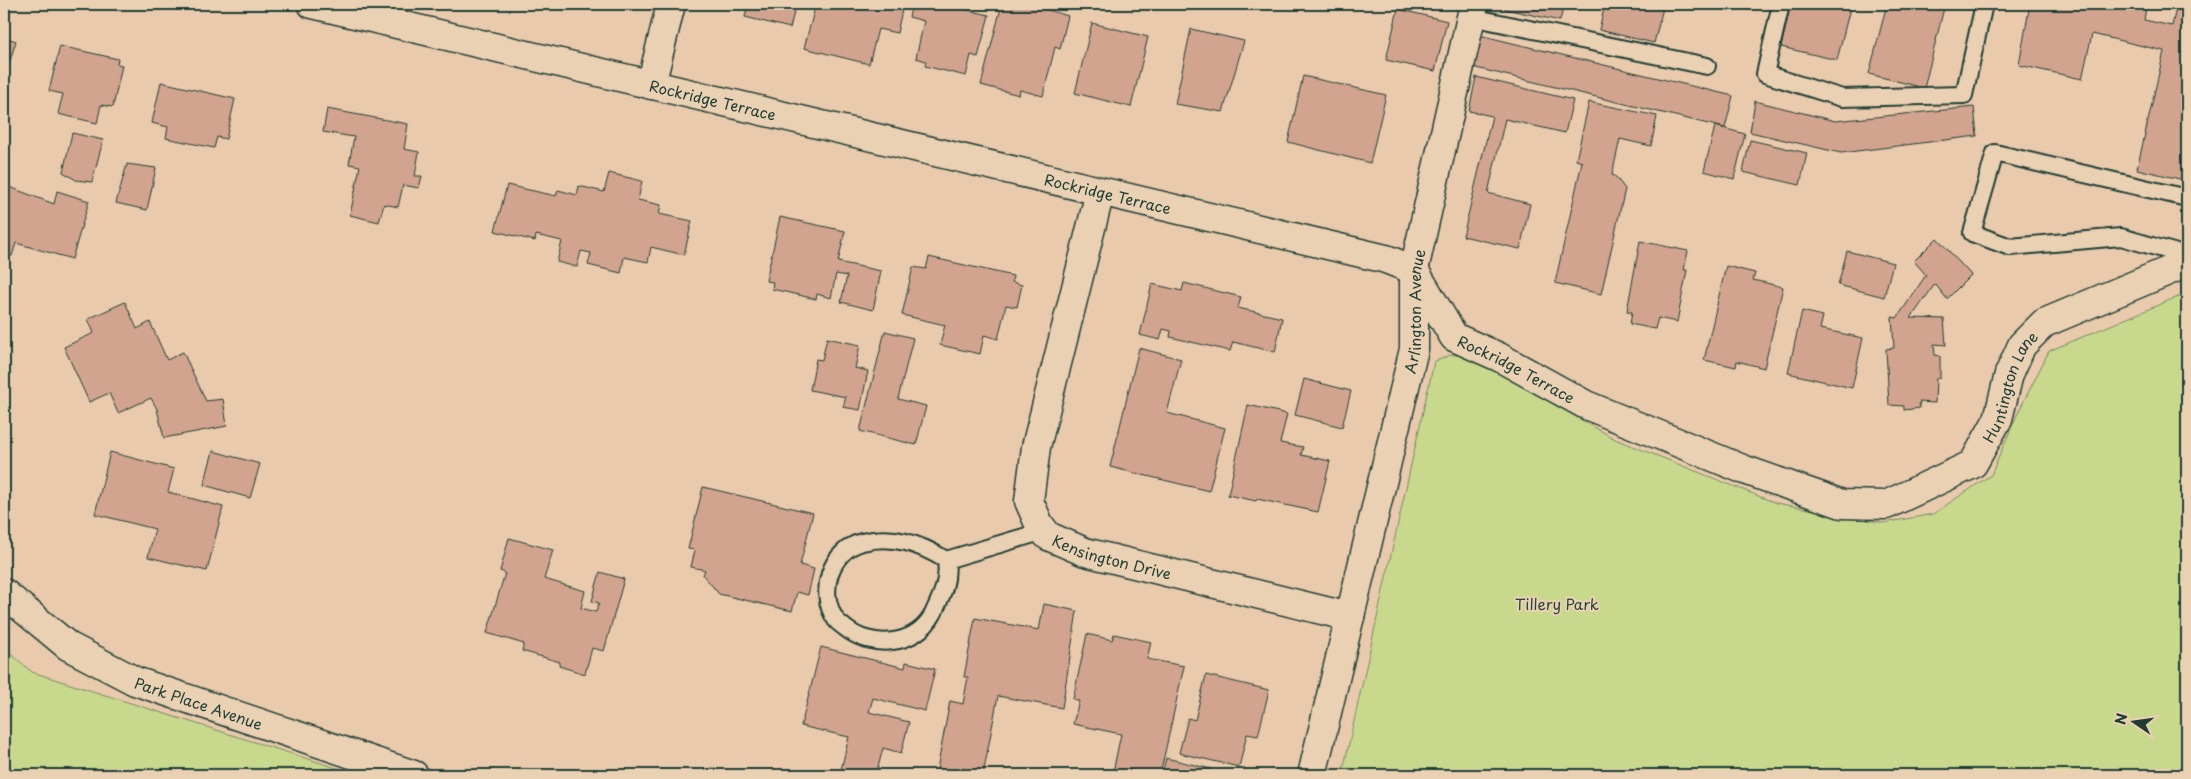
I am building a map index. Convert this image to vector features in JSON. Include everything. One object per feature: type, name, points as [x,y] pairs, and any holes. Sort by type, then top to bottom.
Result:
[{"type":"street","name":"Rockridge Terrace","points":[[312,4],[1386,259],[1414,270],[1454,337],[1499,357],[1586,405],[1745,470],[1842,504]]},
{"type":"street","points":[[651,85],[671,4]]},
{"type":"street","name":"Arlington Avenue","points":[[1312,775],[1414,349],[1414,270],[1473,10]]},
{"type":"street","name":"Kensington Drive","points":[[1100,192],[1036,447],[1029,501],[1044,531],[1048,536],[1085,552],[1350,617]]},
{"type":"street","name":"Huntington Lane","points":[[1842,504],[1886,505],[1973,464],[1998,419],[2009,374],[2022,345],[2044,323],[2187,263]]},
{"type":"street","name":"Park Place Avenue","points":[[4,593],[68,646],[135,681],[414,775]]},
{"type":"lane","points":[[1781,4],[1765,74],[1842,98],[1964,95],[1984,4]]},
{"type":"lane","points":[[1473,10],[1707,66]]},
{"type":"lane","points":[[2187,198],[1995,153],[1972,233],[2010,247],[2121,237],[2187,256]]},
{"type":"lane","points":[[946,560],[948,573],[946,587],[921,631],[892,642],[874,641],[859,637],[836,620],[830,606],[828,581],[830,570],[837,558],[846,550],[870,540],[888,538],[924,547],[946,560],[1044,531]]},
{"type":"green space","name":"Tillery Park","points":[[2187,293],[2187,775],[1342,775],[1434,362],[1450,355],[1467,355],[1615,439],[1776,503],[1884,523],[1933,514],[1991,475],[2017,415],[2049,351]]},
{"type":"green space","points":[[4,648],[32,672],[359,775],[4,775]]},
{"type":"building","points":[[748,4],[796,4],[790,28],[745,17]]},
{"type":"building","points":[[816,4],[903,5],[897,33],[878,29],[869,64],[804,48]]},
{"type":"building","points":[[912,4],[955,4],[954,7],[989,15],[978,57],[971,55],[966,76],[925,66],[926,61],[916,58],[924,21],[909,17]]},
{"type":"building","points":[[1002,4],[1046,4],[1045,9],[1068,16],[1060,49],[1055,47],[1043,96],[1020,90],[1019,95],[981,85]]},
{"type":"building","points":[[1506,4],[1564,4],[1560,21],[1505,9]]},
{"type":"building","points":[[1605,4],[1664,4],[1654,43],[1599,30]]},
{"type":"building","points":[[1791,4],[1851,4],[1837,60],[1781,47]]},
{"type":"building","points":[[1887,4],[1945,4],[1924,88],[1869,74]]},
{"type":"building","points":[[2030,4],[2129,4],[2146,8],[2144,20],[2172,26],[2177,4],[2187,4],[2187,164],[2184,180],[2137,169],[2164,51],[2092,34],[2082,79],[2019,65]]},
{"type":"building","points":[[1398,9],[1447,21],[1435,71],[1386,60]]},
{"type":"building","points":[[1092,23],[1148,37],[1131,107],[1075,93]]},
{"type":"building","points":[[1191,29],[1244,41],[1223,112],[1175,104]]},
{"type":"building","points":[[1479,35],[1733,96],[1725,128],[1472,67]]},
{"type":"building","points":[[4,37],[16,41],[9,64],[4,62]]},
{"type":"building","points":[[60,46],[118,59],[117,64],[122,65],[113,107],[101,105],[97,123],[58,114],[63,94],[49,91]]},
{"type":"building","points":[[1303,76],[1386,95],[1370,163],[1288,142]]},
{"type":"building","points":[[1476,77],[1573,100],[1565,133],[1505,119],[1488,193],[1530,204],[1520,249],[1463,236],[1492,116],[1469,111]]},
{"type":"building","points":[[161,82],[235,99],[226,139],[217,137],[214,148],[166,138],[168,127],[152,123]]},
{"type":"building","points":[[1755,101],[1835,121],[1974,107],[1977,136],[1841,153],[1750,132]]},
{"type":"building","points":[[1589,102],[1657,116],[1651,146],[1620,139],[1612,175],[1615,176],[1625,189],[1601,294],[1555,283],[1582,162],[1576,160]]},
{"type":"building","points":[[327,109],[408,124],[404,149],[419,152],[415,176],[422,176],[419,188],[403,185],[398,207],[384,204],[379,222],[350,215],[360,166],[349,164],[354,137],[323,132]]},
{"type":"building","points":[[1715,126],[1745,134],[1734,179],[1704,171]]},
{"type":"building","points":[[72,133],[103,140],[92,182],[76,180],[63,172]]},
{"type":"building","points":[[1750,140],[1807,153],[1800,185],[1743,172]]},
{"type":"building","points":[[127,164],[156,168],[147,210],[116,203]]},
{"type":"building","points":[[609,173],[642,181],[638,200],[661,205],[659,214],[692,221],[684,255],[651,247],[648,262],[624,257],[621,273],[588,265],[591,253],[581,251],[577,267],[557,262],[562,241],[536,235],[535,241],[495,231],[507,185],[556,196],[558,190],[577,195],[579,186],[604,192]]},
{"type":"building","points":[[4,185],[54,204],[57,191],[89,201],[72,259],[16,243],[12,256],[4,254]]},
{"type":"building","points":[[780,217],[845,231],[838,262],[881,271],[873,310],[841,302],[847,276],[836,274],[831,298],[817,294],[816,299],[772,289],[773,282],[766,281]]},
{"type":"building","points":[[1937,238],[1971,275],[1947,299],[1935,284],[1911,318],[1944,319],[1946,345],[1934,344],[1935,355],[1940,356],[1940,378],[1936,378],[1935,403],[1919,402],[1920,408],[1904,410],[1904,406],[1889,405],[1886,349],[1894,348],[1892,317],[1897,318],[1926,275],[1914,261]]},
{"type":"building","points":[[1640,241],[1688,251],[1684,270],[1687,270],[1677,322],[1658,318],[1655,329],[1630,324],[1632,312],[1627,311]]},
{"type":"building","points":[[1847,251],[1893,263],[1884,297],[1838,285]]},
{"type":"building","points":[[929,257],[1013,276],[1012,282],[1022,285],[1017,307],[1006,305],[998,339],[984,335],[980,354],[940,345],[945,325],[902,315],[913,267],[926,269]]},
{"type":"building","points":[[1726,266],[1755,273],[1753,280],[1783,287],[1764,368],[1737,361],[1736,367],[1704,360]]},
{"type":"building","points":[[1184,283],[1241,297],[1238,308],[1282,318],[1275,352],[1233,342],[1230,351],[1170,337],[1171,331],[1163,329],[1160,340],[1140,335],[1152,284],[1182,291]]},
{"type":"building","points":[[125,302],[137,329],[150,322],[167,360],[183,352],[206,401],[223,399],[227,426],[164,438],[157,409],[151,398],[118,413],[109,393],[89,402],[64,347],[94,333],[88,319]]},
{"type":"building","points":[[1802,311],[1823,316],[1820,329],[1863,338],[1852,388],[1788,373]]},
{"type":"building","points":[[885,331],[913,338],[898,399],[926,406],[916,445],[860,431]]},
{"type":"building","points":[[827,338],[860,345],[855,368],[868,371],[860,410],[843,407],[846,397],[810,390],[816,359],[822,360]]},
{"type":"building","points":[[1139,348],[1181,359],[1167,413],[1225,428],[1209,491],[1110,467]]},
{"type":"building","points":[[1304,379],[1351,391],[1342,427],[1295,415]]},
{"type":"building","points":[[1248,405],[1287,414],[1280,443],[1303,447],[1301,455],[1330,461],[1318,512],[1228,495]]},
{"type":"building","points":[[213,451],[260,464],[250,498],[204,485]]},
{"type":"building","points":[[110,452],[174,469],[168,492],[223,507],[207,571],[148,557],[155,529],[95,514]]},
{"type":"building","points":[[703,487],[813,513],[800,565],[814,569],[808,595],[797,592],[792,611],[719,594],[703,575],[705,570],[691,567],[695,550],[688,549]]},
{"type":"building","points":[[509,538],[553,550],[544,579],[585,591],[581,608],[596,612],[599,603],[592,601],[600,572],[624,579],[604,651],[592,648],[585,674],[559,666],[560,662],[522,651],[524,644],[487,633],[505,573],[500,571]]},
{"type":"building","points":[[1044,604],[1077,611],[1062,708],[998,696],[983,775],[936,775],[950,701],[963,704],[968,677],[964,677],[975,618],[1039,630]]},
{"type":"building","points":[[1087,634],[1112,640],[1114,634],[1151,642],[1147,659],[1184,666],[1160,775],[1128,775],[1113,772],[1121,734],[1073,724],[1079,701],[1073,699]]},
{"type":"building","points":[[821,647],[905,668],[906,662],[935,669],[925,711],[873,698],[869,712],[909,722],[901,753],[883,748],[876,775],[840,774],[849,737],[801,726]]},
{"type":"building","points":[[1206,675],[1269,690],[1258,736],[1247,734],[1239,767],[1179,753],[1188,718],[1195,720]]},
{"type":"building","points":[[1166,758],[1211,769],[1209,775],[1162,775]]}]
